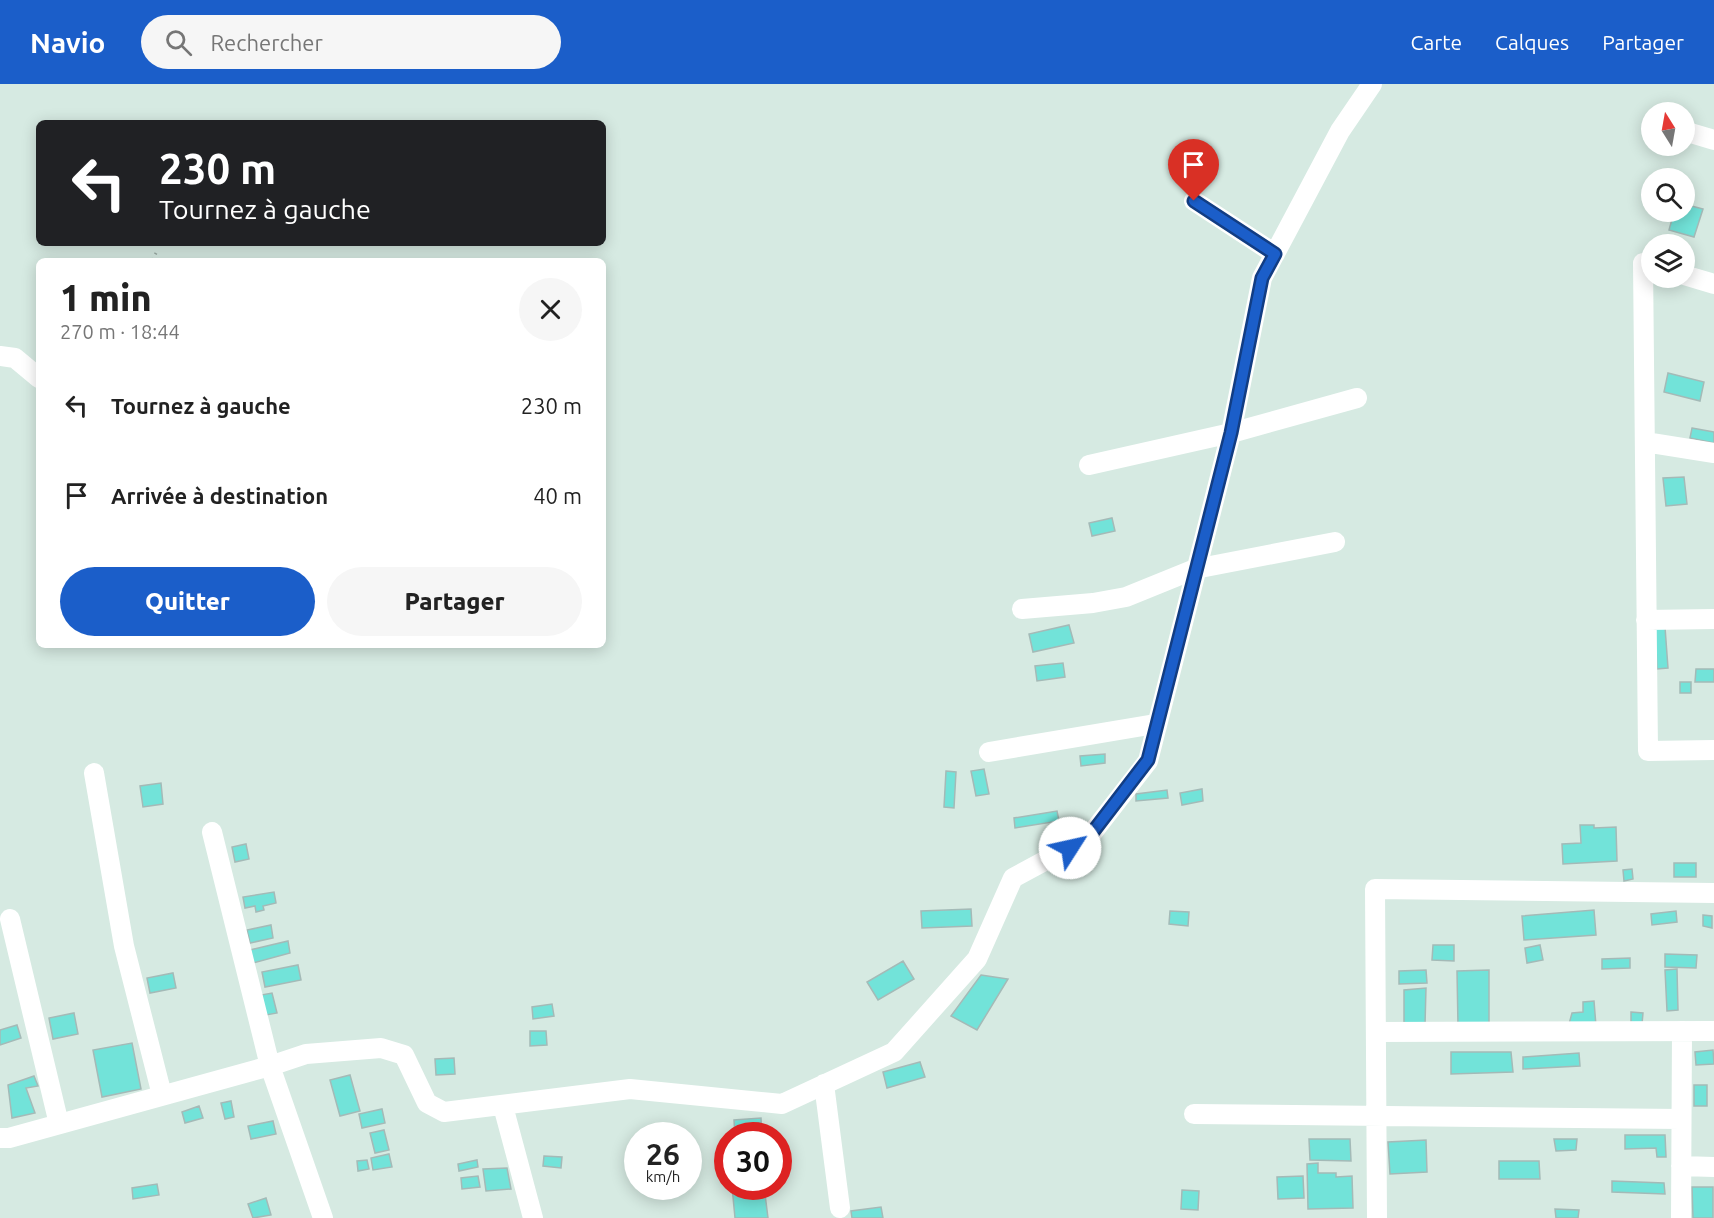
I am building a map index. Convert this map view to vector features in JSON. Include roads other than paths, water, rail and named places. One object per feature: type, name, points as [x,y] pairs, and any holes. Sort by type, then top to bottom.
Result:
[{"type":"street","points":[[0,1138],[59,1124],[306,1054],[381,1048],[404,1055],[427,1103],[444,1112],[630,1089],[782,1104],[894,1052],[977,959],[1013,878],[1089,837],[1148,760],[1155,724],[1231,433],[1262,278],[1340,131],[1372,84]]},
{"type":"street","points":[[1695,134],[1714,140]]},
{"type":"street","points":[[1194,201],[1275,254]]},
{"type":"street","points":[[1695,278],[1714,284]]},
{"type":"street","points":[[1643,288],[1648,750],[1714,750]]},
{"type":"street","points":[[0,356],[15,358],[36,376]]},
{"type":"street","points":[[1089,465],[1231,433],[1357,398]]},
{"type":"street","points":[[1645,442],[1714,453]]},
{"type":"street","points":[[1022,609],[1093,603],[1126,597],[1195,568],[1335,542]]},
{"type":"street","points":[[1646,620],[1714,619]]},
{"type":"street","points":[[989,752],[1155,724]]},
{"type":"street","points":[[94,773],[124,946],[162,1095]]},
{"type":"street","points":[[212,832],[270,1066],[323,1218]]},
{"type":"street","points":[[1377,1218],[1375,889],[1714,893]]},
{"type":"street","points":[[10,919],[59,1124]]},
{"type":"street","points":[[1681,1218],[1682,1031]]},
{"type":"street","points":[[1376,1032],[1714,1031]]},
{"type":"street","points":[[824,1084],[840,1208]]},
{"type":"street","points":[[502,1106],[533,1218]]},
{"type":"street","points":[[1194,1114],[1681,1119]]},
{"type":"street","points":[[1681,1166],[1714,1167]]}]
